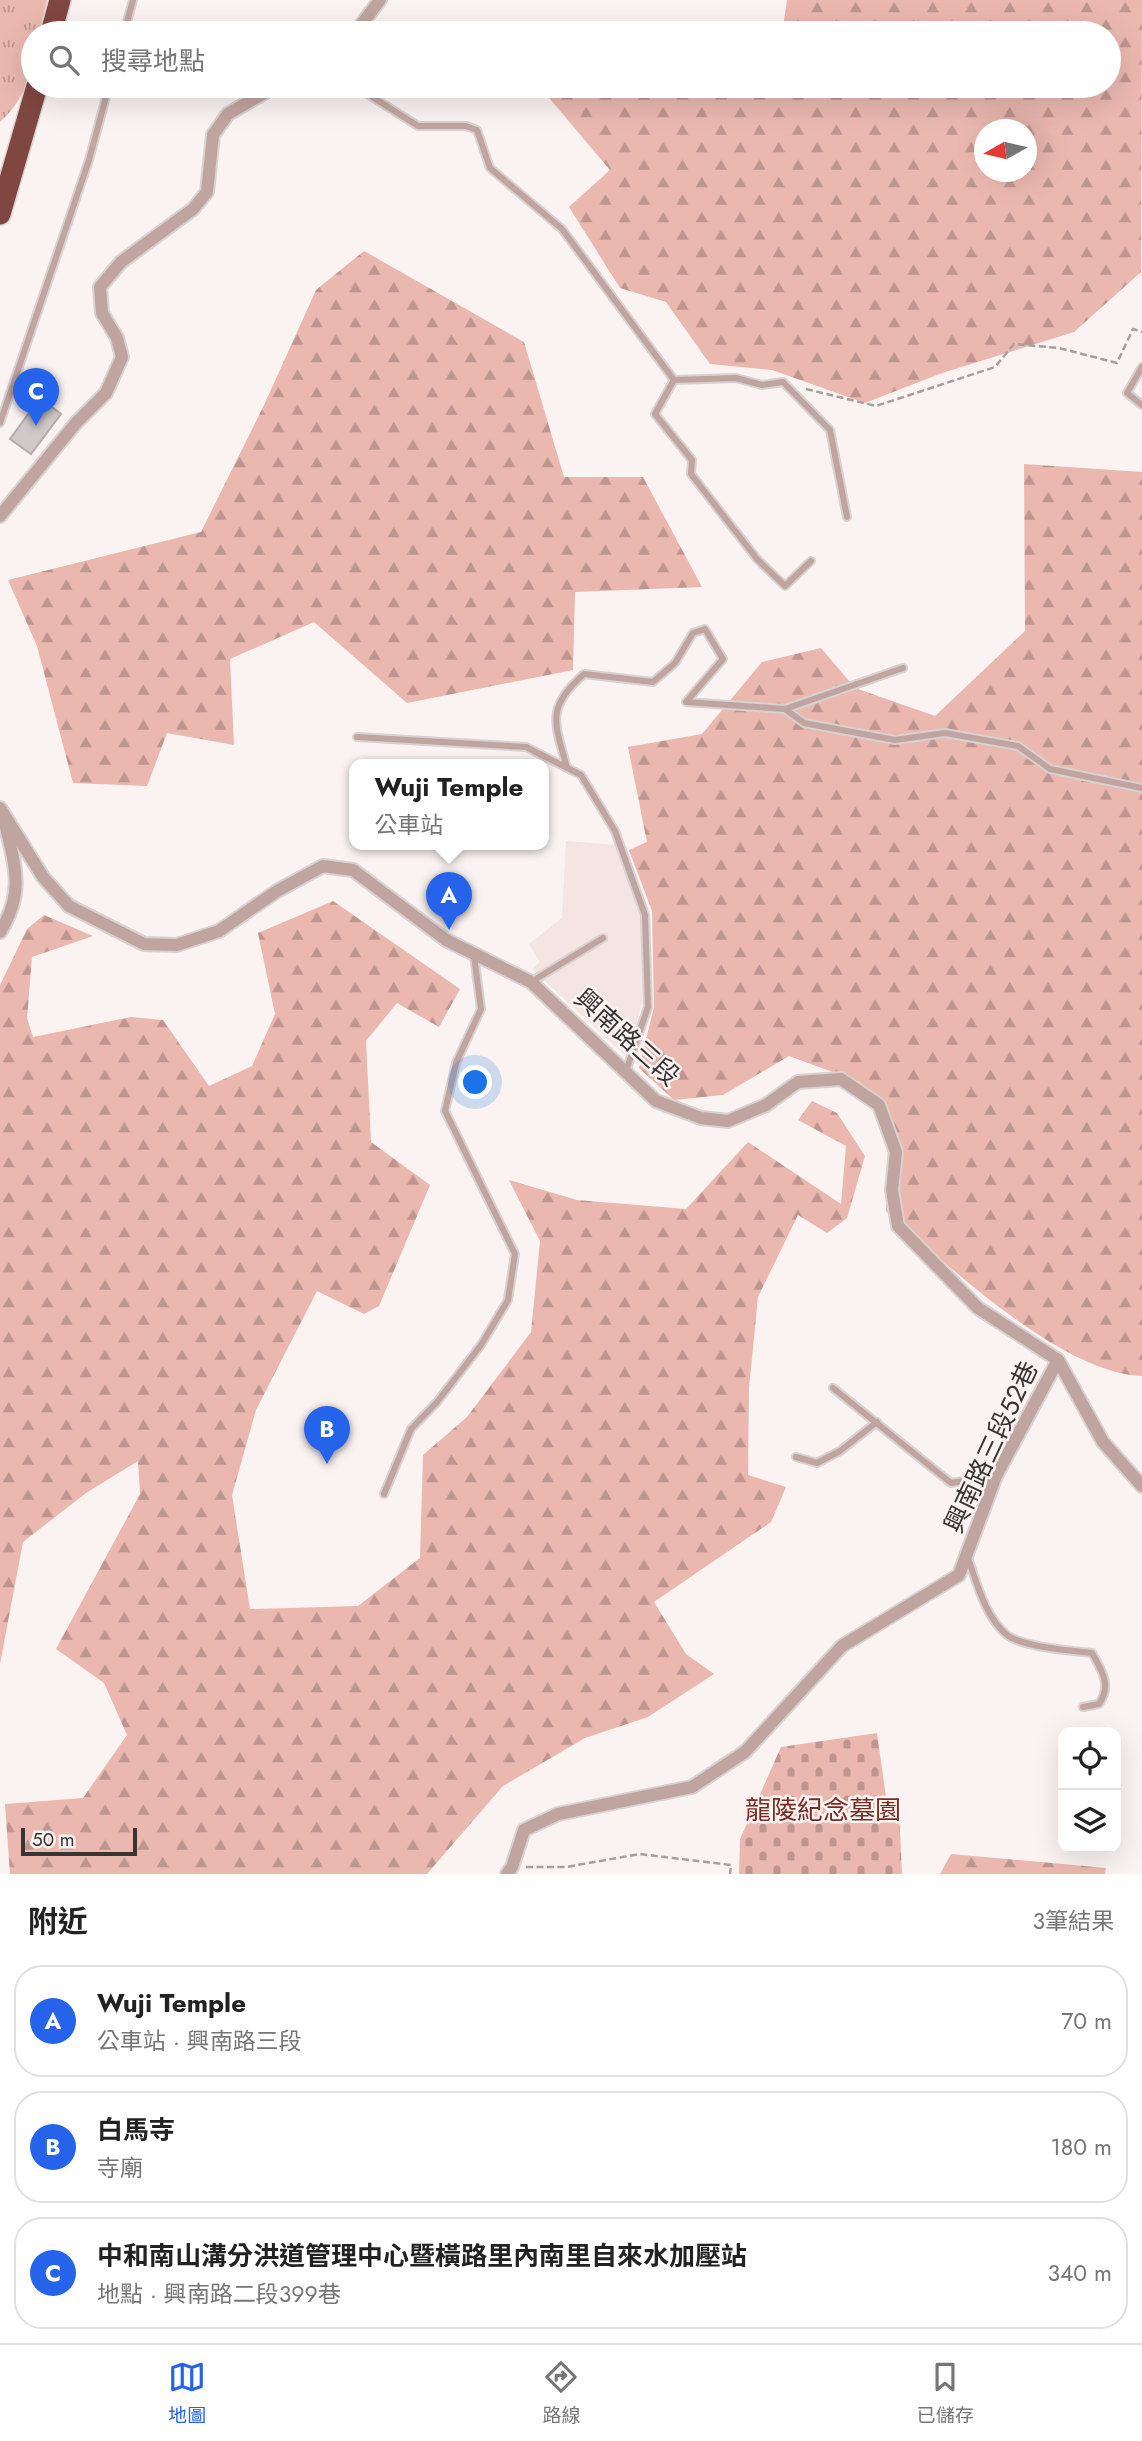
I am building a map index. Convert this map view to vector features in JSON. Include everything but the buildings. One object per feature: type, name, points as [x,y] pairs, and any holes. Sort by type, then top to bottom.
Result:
[{"type":"highway","points":[[54,21],[60,0]]},
{"type":"highway","points":[[0,214],[8,164],[33,98]]},
{"type":"street","points":[[364,21],[380,0]]},
{"type":"street","points":[[0,516],[76,423],[106,393],[122,357],[117,338],[102,313],[100,287],[121,262],[192,209],[207,192],[213,135],[228,114],[255,98]]},
{"type":"street","points":[[0,932],[9,917],[18,891],[1,810]]},
{"type":"street","name":"興南路三段","points":[[1,810],[43,877],[69,906],[144,944],[177,945],[219,931],[277,891],[323,866],[353,870],[446,940],[531,982],[656,1101],[701,1118],[728,1121],[766,1105],[798,1082],[841,1079],[879,1105],[896,1152],[892,1190],[898,1226],[978,1308],[1058,1360],[1103,1442],[1142,1486]]},
{"type":"street","name":"興南路三段52巷","points":[[509,1871],[524,1830],[558,1814],[692,1787],[745,1752],[842,1646],[959,1575],[996,1476],[1058,1360]]},
{"type":"lane","points":[[127,21],[133,0]]},
{"type":"lane","points":[[0,423],[89,160],[106,98]]},
{"type":"lane","points":[[373,98],[418,127],[466,126],[477,130],[490,168],[562,229],[674,380]]},
{"type":"lane","points":[[1142,367],[1127,393],[1142,405]]},
{"type":"lane","points":[[674,380],[736,378],[762,385],[783,383],[830,430],[848,517]]},
{"type":"lane","points":[[674,380],[655,414],[692,460],[691,474],[757,559],[785,586],[811,561]]},
{"type":"lane","points":[[567,768],[554,717],[567,689],[584,674],[653,682],[675,663],[693,633],[705,629],[723,659],[686,702],[785,709],[903,668]]},
{"type":"lane","points":[[785,709],[804,723],[895,740],[945,733],[1018,746],[1050,769],[1142,788]]},
{"type":"lane","points":[[357,737],[526,747],[581,775],[615,831],[645,915],[648,1007],[626,1071]]},
{"type":"lane","points":[[531,982],[603,938]]},
{"type":"lane","points":[[384,1494],[411,1429],[437,1402],[481,1345],[508,1300],[515,1254],[445,1111],[456,1063],[481,1009],[474,956]]},
{"type":"lane","points":[[833,1388],[951,1483],[996,1476]]},
{"type":"lane","points":[[796,1457],[817,1463],[840,1451],[877,1422]]},
{"type":"lane","points":[[966,1553],[984,1603],[1007,1636],[1053,1650],[1092,1653],[1105,1675],[1105,1694],[1099,1704],[1083,1707]]},
{"type":"path","points":[[783,383],[876,406],[995,367],[1014,344],[1059,348],[1118,363],[1133,329],[1142,332]]},
{"type":"path","points":[[509,1871],[566,1867],[640,1854],[731,1865],[730,1874]]},
{"type":"shaded area","points":[[566,841],[616,845],[641,916],[642,1003],[627,1057],[532,969],[540,962],[529,944],[562,918]]},
{"type":"green space","points":[[0,0],[47,0],[42,21],[21,21],[21,96],[0,122]]},
{"type":"green space","points":[[787,0],[1142,0],[1141,272],[1074,332],[942,373],[865,403],[772,370],[710,364],[666,302],[620,288],[569,207],[610,170],[549,98],[1121,98],[1121,21],[784,21]]},
{"type":"green space","points":[[364,251],[524,342],[564,477],[643,477],[702,587],[575,592],[573,670],[407,703],[314,622],[230,659],[234,745],[167,733],[147,786],[73,783],[37,646],[8,580],[201,532],[265,403],[316,290]]},
{"type":"green space","points":[[1024,464],[1142,472],[1142,1376],[1110,1370],[1076,1356],[1041,1336],[972,1286],[886,1211],[888,1143],[860,1082],[789,1056],[723,1095],[674,1100],[639,1068],[654,1007],[652,911],[629,850],[647,842],[628,747],[702,734],[762,662],[821,648],[855,688],[935,716],[1025,631]]},
{"type":"green space","points":[[333,901],[460,989],[439,1027],[397,1003],[366,1041],[371,1142],[430,1185],[379,1306],[364,1314],[317,1291],[256,1410],[232,1495],[250,1609],[358,1606],[420,1558],[423,1455],[467,1417],[531,1332],[540,1241],[509,1180],[577,1200],[686,1209],[748,1142],[841,1204],[846,1146],[798,1120],[812,1101],[837,1113],[865,1156],[847,1218],[827,1233],[798,1215],[758,1297],[749,1388],[748,1475],[786,1487],[771,1522],[654,1602],[686,1654],[714,1674],[648,1717],[585,1738],[503,1786],[427,1874],[10,1874],[5,1804],[83,1798],[127,1735],[104,1683],[56,1649],[140,1494],[138,1461],[86,1493],[23,1542],[0,1664],[0,985],[27,929],[44,915],[93,936],[32,957],[27,1018],[33,1037],[131,1017],[163,1020],[209,1086],[252,1066],[275,1014],[258,933]]},
{"type":"green space","name":"龍陵紀念墓園","points":[[877,1733],[887,1804],[899,1808],[902,1874],[739,1874],[740,1839],[781,1747]]},
{"type":"green space","points":[[951,1854],[1106,1868],[1105,1874],[940,1874]]},
{"type":"place","name":"中和南山溝分洪道管理中心暨橫路里內南里自來水加壓站","points":[[36,426]]},
{"type":"place","name":"Wuji Temple","points":[[449,930]]},
{"type":"place","name":"白馬寺","points":[[327,1464]]}]
